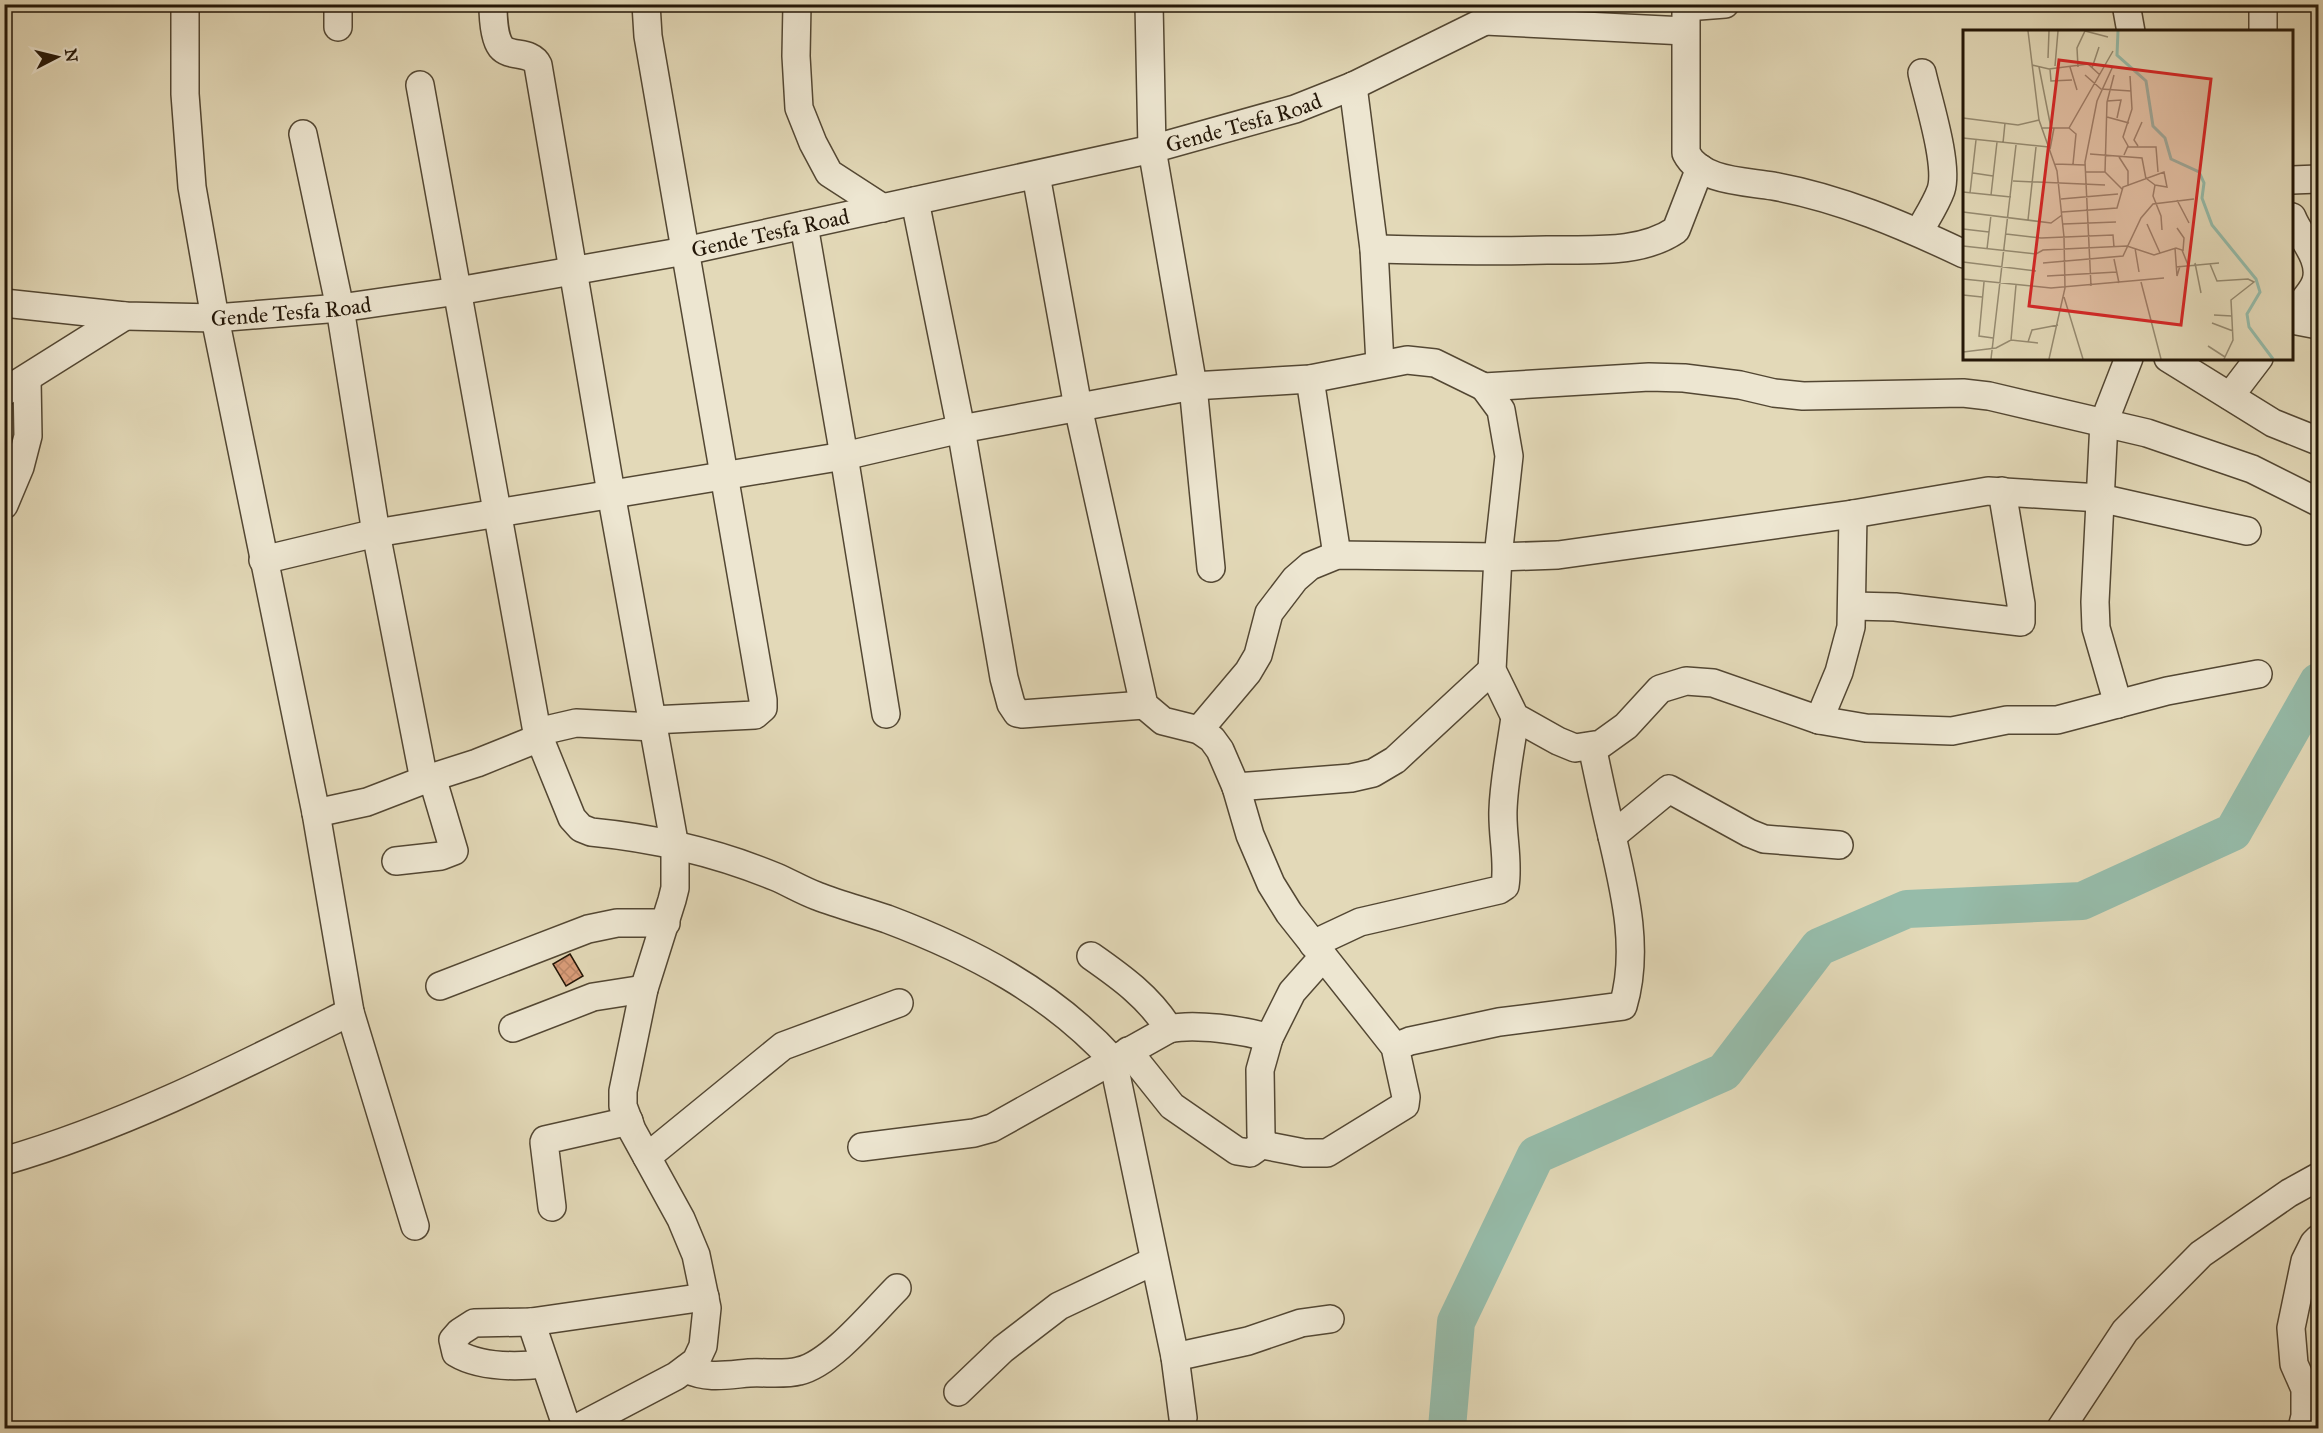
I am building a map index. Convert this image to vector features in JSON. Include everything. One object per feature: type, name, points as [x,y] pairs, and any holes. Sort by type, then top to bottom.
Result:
[{"type":"street","points":[[185,4],[185,94],[192,187],[214,318],[262,560],[316,813],[350,1012],[415,1226]]},
{"type":"street","points":[[493,4],[497,36],[501,46],[507,51],[532,57],[538,65],[611,493],[675,847],[675,888],[644,989],[623,1090],[624,1110],[685,1228],[696,1255],[707,1308],[703,1346],[696,1361],[686,1369],[577,1428]]},
{"type":"street","points":[[316,813],[367,802],[428,778],[477,763],[538,735],[576,723],[653,724],[755,715],[763,708],[648,36],[646,4]]},
{"type":"street","points":[[797,4],[796,56],[800,108],[813,142],[830,173],[883,208]]},
{"type":"street","points":[[1149,4],[1152,149],[1192,386],[1211,568]]},
{"type":"street","points":[[1501,9],[1686,14],[1725,4]]},
{"type":"street","points":[[2126,4],[2131,30]]},
{"type":"street","points":[[2263,4],[2263,30]]},
{"type":"street","name":"Gende Tesfa Road","points":[[4,303],[125,316],[214,318],[340,308],[573,272],[685,251],[1152,149],[1295,109],[1353,86],[1501,9]]},
{"type":"street","points":[[1686,14],[1686,153],[1690,161],[1700,168],[1729,180],[1814,195],[1919,232],[1963,253]]},
{"type":"street","points":[[1919,232],[1941,189],[1942,173],[1938,141],[1922,73]]},
{"type":"street","points":[[420,85],[538,735],[572,818],[581,828],[591,832],[718,856],[776,877],[816,896],[885,918],[974,955],[1006,974],[1120,1056],[1172,1106],[1237,1151],[1250,1154],[1264,1143]]},
{"type":"street","points":[[1353,86],[1374,249],[1380,364]]},
{"type":"street","points":[[303,134],[340,308],[376,533],[428,778],[454,851],[441,856],[396,861]]},
{"type":"street","points":[[1374,249],[1510,251],[1604,249],[1622,248],[1655,241],[1676,230],[1700,168]]},
{"type":"street","points":[[262,560],[376,533],[844,456],[961,429],[1078,408],[1192,386],[1310,379],[1407,360],[1435,363],[1484,387],[1501,410],[1509,456],[1498,557],[1492,670],[1515,717],[1503,809],[1507,873],[1505,886],[1498,890],[1360,922],[1318,950],[1292,992],[1269,1038],[1260,1070],[1261,1135],[1268,1146],[1304,1153],[1327,1153],[1405,1105],[1406,1097],[1395,1047],[1318,950],[1289,913],[1271,884],[1250,835],[1236,787],[1220,750],[1212,739],[1199,730],[1163,721],[1144,705],[1078,408],[1036,175]]},
{"type":"street","points":[[2293,180],[2319,179]]},
{"type":"street","points":[[915,201],[961,429],[1004,678],[1011,704],[1017,713],[1144,705]]},
{"type":"street","points":[[2293,219],[2313,255],[2317,271],[2316,282],[2293,314]]},
{"type":"street","points":[[804,225],[886,714]]},
{"type":"street","points":[[4,392],[125,316]]},
{"type":"street","points":[[2293,320],[2319,325]]},
{"type":"street","points":[[2118,704],[2096,628],[2095,602],[2104,422],[2128,360]]},
{"type":"street","points":[[2171,360],[2273,423],[2319,441]]},
{"type":"street","points":[[2230,396],[2257,360]]},
{"type":"street","points":[[1484,387],[1649,377],[1684,378],[1803,396],[1963,393],[1989,396],[2104,422],[2196,449],[2252,469],[2319,502]]},
{"type":"street","points":[[4,505],[20,467],[28,436],[27,378]]},
{"type":"street","points":[[1310,379],[1337,555]]},
{"type":"street","points":[[1199,730],[1248,672],[1258,655],[1269,613],[1295,579],[1310,566],[1337,555],[1498,557],[1568,554],[1853,514],[1971,493],[2001,491],[2100,498],[2247,531]]},
{"type":"street","points":[[1852,606],[1903,608],[2021,622],[2001,491]]},
{"type":"street","points":[[1820,720],[1839,672],[1851,627],[1853,514]]},
{"type":"street","points":[[1236,787],[1351,778],[1373,773],[1395,760],[1492,670]]},
{"type":"street","points":[[1515,717],[1575,748],[1592,746],[1601,744],[1626,726],[1660,688],[1686,681],[1713,683],[1820,720],[1866,728],[1952,731],[2007,720],[2057,720],[2199,684],[2258,674]]},
{"type":"street","points":[[1395,1047],[1410,1041],[1499,1022],[1623,1006],[1630,969],[1630,941],[1622,881],[1592,746]]},
{"type":"street","points":[[1612,836],[1669,789],[1764,839],[1839,845]]},
{"type":"street","points":[[440,986],[588,929],[617,923],[666,923]]},
{"type":"street","points":[[1091,956],[1130,984],[1159,1012],[1168,1029]]},
{"type":"street","points":[[513,1028],[593,997],[644,989]]},
{"type":"street","points":[[647,1157],[783,1046],[899,1003]]},
{"type":"street","points":[[4,1161],[45,1149],[186,1093],[350,1012]]},
{"type":"street","points":[[862,1147],[974,1133],[992,1128],[1168,1029],[1190,1026],[1269,1038]]},
{"type":"street","points":[[1120,1056],[1154,1261],[1175,1357],[1183,1418]]},
{"type":"street","points":[[552,1207],[543,1142],[628,1121]]},
{"type":"street","points":[[2061,1428],[2125,1331],[2201,1254],[2289,1193],[2319,1177]]},
{"type":"street","points":[[2302,1428],[2305,1416],[2305,1389],[2294,1364],[2291,1328],[2305,1261],[2314,1243],[2319,1239]]},
{"type":"street","points":[[958,1392],[1003,1348],[1059,1305],[1154,1261]]},
{"type":"street","points":[[686,1369],[699,1375],[715,1376],[798,1372],[812,1367],[832,1354],[897,1288]]},
{"type":"street","points":[[544,1364],[522,1366],[486,1364],[464,1358],[456,1353],[453,1340],[460,1332],[474,1323],[531,1322],[705,1297]]},
{"type":"street","points":[[1175,1357],[1248,1341],[1301,1323],[1330,1319]]},
{"type":"street","points":[[531,1322],[567,1428]]},
{"type":"building","points":[[570,954],[583,976],[566,986],[553,964]]},
{"type":"waterway","points":[[1447,1428],[1456,1322],[1536,1155],[1724,1072],[1819,947],[1907,909],[2082,901],[2233,832],[2318,682]]}]
